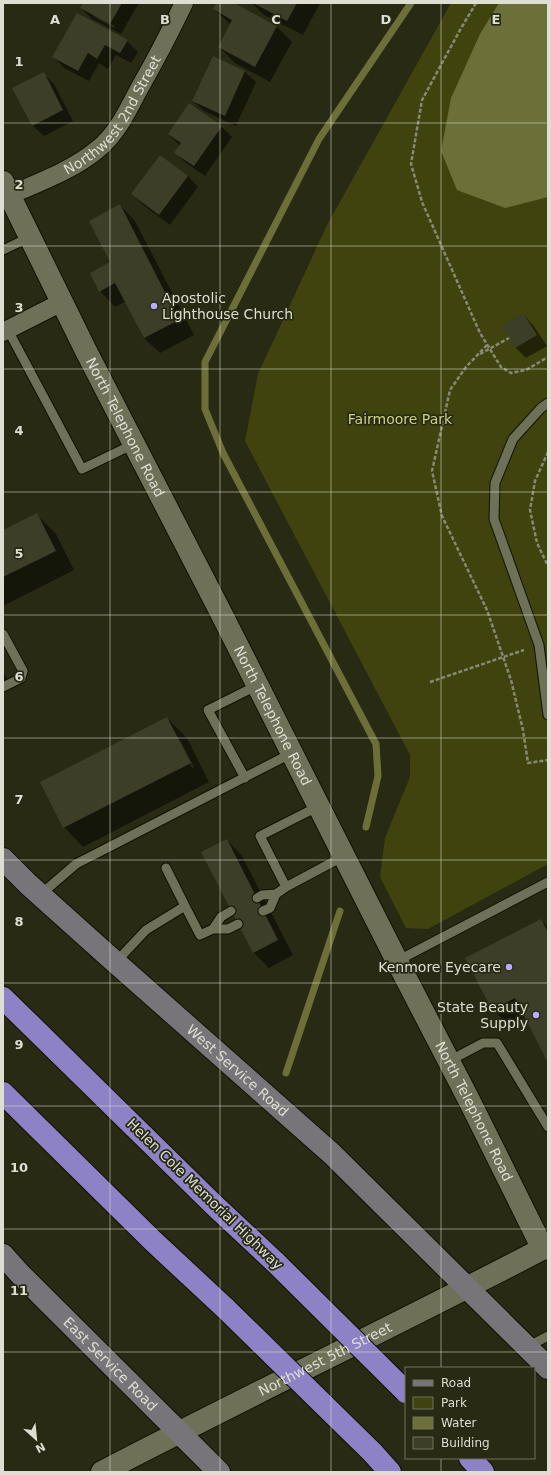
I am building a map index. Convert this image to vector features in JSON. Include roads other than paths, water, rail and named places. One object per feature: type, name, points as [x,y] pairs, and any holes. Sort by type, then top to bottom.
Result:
[{"type":"highway","name":"Helen Cole Memorial Highway","points":[[3,998],[214,1205],[276,1263],[405,1391]]},
{"type":"highway","points":[[3,1093],[153,1241],[226,1309],[372,1452],[390,1472]]},
{"type":"highway","points":[[471,1459],[483,1472]]},
{"type":"main road","name":"West Service Road","points":[[3,859],[40,895],[332,1154],[548,1368]]},
{"type":"main road","name":"East Service Road","points":[[3,1256],[219,1472]]},
{"type":"street","name":"Northwest 2nd Street","points":[[6,188],[77,164],[99,148],[112,135],[125,115],[184,3]]},
{"type":"street","name":"North Telephone Road","points":[[6,188],[62,302],[397,961],[546,1248]]},
{"type":"street","points":[[5,331],[62,302]]},
{"type":"street","name":"Northwest 5th Street","points":[[102,1472],[546,1248]]},
{"type":"lane","points":[[3,250],[30,237]]},
{"type":"lane","points":[[5,331],[82,469],[134,444]]},
{"type":"lane","points":[[548,403],[541,408],[513,439],[494,483],[494,520],[539,645],[548,715]]},
{"type":"lane","points":[[3,634],[23,671],[21,678],[3,687]]},
{"type":"lane","points":[[245,778],[208,710],[258,685]]},
{"type":"lane","points":[[40,895],[76,864],[292,753]]},
{"type":"lane","points":[[286,887],[260,836],[319,806]]},
{"type":"lane","points":[[257,898],[262,895],[276,894],[286,887],[347,862]]},
{"type":"lane","points":[[166,868],[200,935],[213,929],[228,929],[238,924]]},
{"type":"lane","points":[[397,961],[548,882]]},
{"type":"lane","points":[[264,911],[270,908],[276,894]]},
{"type":"lane","points":[[115,962],[146,930],[185,906]]},
{"type":"lane","points":[[213,929],[221,917],[231,911]]},
{"type":"lane","points":[[449,1061],[483,1043],[497,1043],[548,1127]]},
{"type":"lane","points":[[527,1347],[548,1336]]},
{"type":"water","points":[[499,3],[548,3],[548,197],[505,208],[457,190],[441,151],[451,98],[480,34]]},
{"type":"waterway","points":[[366,827],[378,776],[376,744],[223,453],[205,409],[205,362],[319,139],[411,3]]},
{"type":"waterway","points":[[286,1073],[340,911]]},
{"type":"place","name":"Apostolic Lighthouse Church","points":[[154,306]]},
{"type":"place","name":"Kenmore Eyecare","points":[[509,967]]},
{"type":"place","name":"State Beauty Supply","points":[[536,1015]]},
{"type":"park label","name":"Fairmoore Park","points":[[400,419]]}]
